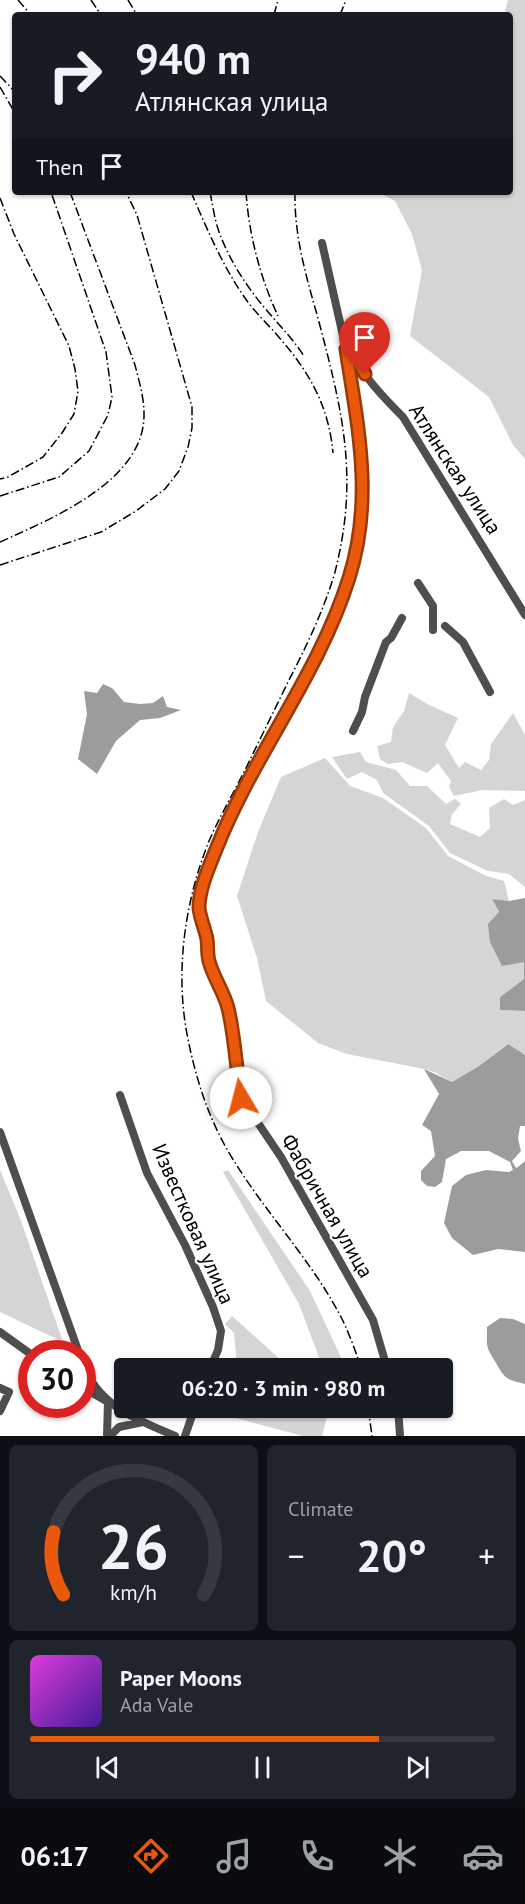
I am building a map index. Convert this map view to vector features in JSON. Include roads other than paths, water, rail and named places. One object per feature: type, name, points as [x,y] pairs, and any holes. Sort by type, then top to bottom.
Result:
[{"type":"street","name":"Фабричная улица","points":[[322,243],[346,349],[357,420],[364,482],[361,529],[349,577],[333,620],[224,829],[205,879],[199,908],[207,940],[209,961],[228,1006],[241,1098],[281,1157],[373,1320],[384,1358]]},
{"type":"street","name":"Атлянская улица","points":[[346,349],[356,358],[382,396],[403,417],[525,615]]},
{"type":"street","points":[[418,583],[433,606],[433,630]]},
{"type":"street","points":[[353,731],[362,712],[365,697],[386,642],[391,638],[402,618]]},
{"type":"street","points":[[445,626],[463,642],[490,692]]},
{"type":"street","name":"Известковая улица","points":[[120,1095],[147,1173],[185,1245],[213,1307],[220,1331],[218,1350],[214,1358]]},
{"type":"street","points":[[0,1132],[74,1340]]},
{"type":"street","points":[[0,1332],[18,1345]]},
{"type":"street","points":[[96,1388],[108,1402],[108,1436]]},
{"type":"street","points":[[0,1411],[4,1390]]},
{"type":"street","points":[[96,1395],[143,1422],[175,1436]]},
{"type":"street","points":[[185,1436],[191,1418]]},
{"type":"street","points":[[400,1418],[400,1436]]},
{"type":"street","points":[[108,1436],[119,1427],[143,1422]]},
{"type":"railway","points":[[18,0],[28,12]]},
{"type":"railway","points":[[91,0],[99,12]]},
{"type":"railway","points":[[128,0],[135,12]]},
{"type":"railway","points":[[275,12],[278,0]]},
{"type":"railway","points":[[341,12],[346,0]]},
{"type":"railway","points":[[0,76],[12,89]]},
{"type":"railway","points":[[0,87],[12,108]]},
{"type":"railway","points":[[0,496],[59,477],[89,451],[108,415],[112,397],[106,352],[52,195]]},
{"type":"railway","points":[[0,542],[44,522],[92,494],[112,478],[129,459],[140,438],[144,408],[135,365],[71,195]]},
{"type":"railway","points":[[0,565],[101,532],[136,511],[165,489],[179,471],[188,447],[192,428],[192,407],[137,215],[127,195]]},
{"type":"railway","points":[[192,195],[215,246],[245,298],[278,336],[311,380],[328,422],[333,453]]},
{"type":"railway","points":[[211,195],[219,232],[233,262],[253,294],[304,356]]},
{"type":"railway","points":[[246,195],[256,256],[278,316]]},
{"type":"railway","points":[[295,195],[302,258],[328,355],[341,416],[347,476],[342,538],[335,572],[314,628],[209,841],[188,912],[184,936],[182,985],[187,1034],[193,1062],[206,1103],[223,1142],[252,1188],[316,1275],[346,1327],[358,1358]]},
{"type":"railway","points":[[0,198],[14,234],[69,346],[78,391],[74,414],[43,457],[8,477],[0,479]]},
{"type":"railway","points":[[370,1418],[372,1436]]}]
